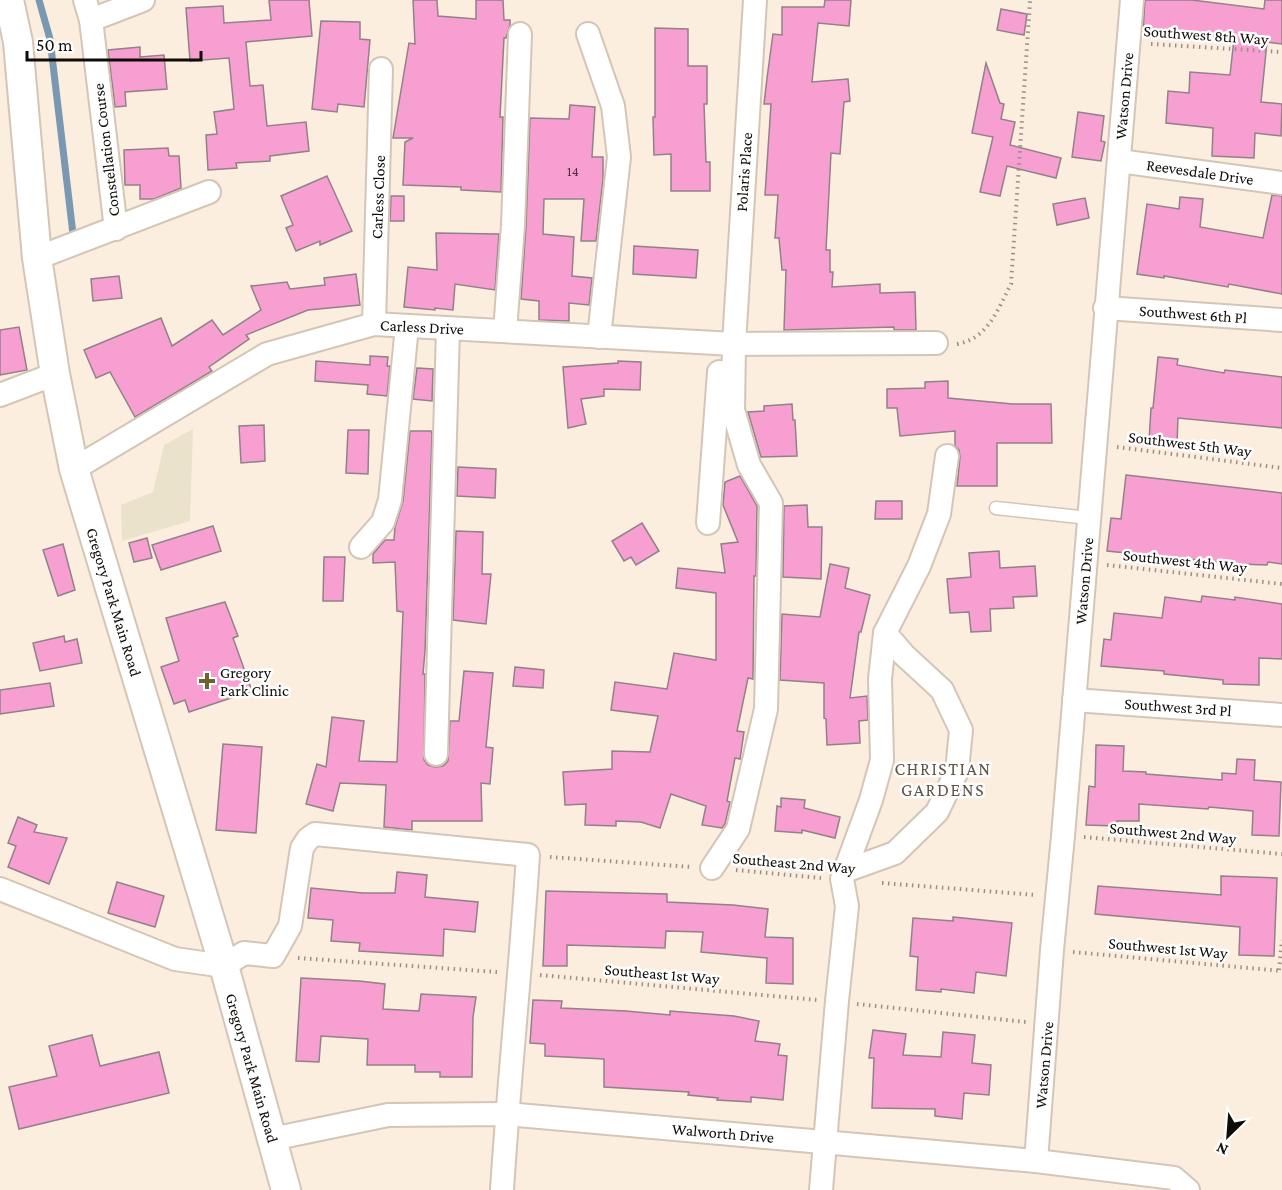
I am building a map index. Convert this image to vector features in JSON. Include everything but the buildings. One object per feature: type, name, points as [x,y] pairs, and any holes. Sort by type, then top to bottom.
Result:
[{"type":"street","name":"Gregory Park Main Road","points":[[9,0],[18,42],[55,374],[74,469],[224,966],[286,1190]]},
{"type":"street","points":[[88,10],[143,0]]},
{"type":"street","name":"Polaris Place","points":[[727,344],[755,0]]},
{"type":"street","name":"Watson Drive","points":[[1036,1161],[1132,0]]},
{"type":"street","name":"Constellation Course","points":[[88,10],[116,229]]},
{"type":"street","points":[[505,331],[513,225],[520,34]]},
{"type":"street","points":[[588,34],[613,106],[619,157],[599,337]]},
{"type":"street","name":"Carless Close","points":[[374,324],[381,69]]},
{"type":"street","name":"Reevesdale Drive","points":[[1119,161],[1282,183]]},
{"type":"street","points":[[42,256],[209,192]]},
{"type":"street","name":"Southwest 6th Pl","points":[[1105,308],[1282,320]]},
{"type":"street","name":"Carless Drive","points":[[74,469],[267,354],[374,324],[727,344],[936,343]]},
{"type":"street","points":[[361,547],[383,522],[390,500],[407,326]]},
{"type":"street","points":[[436,754],[448,329]]},
{"type":"street","points":[[708,523],[727,344]]},
{"type":"street","points":[[712,868],[738,829],[766,709],[771,503],[749,465],[733,410],[727,344]]},
{"type":"street","points":[[0,395],[55,374]]},
{"type":"street","points":[[821,1190],[837,1001],[848,906],[843,875],[871,800],[882,759],[880,679],[885,633],[919,566],[939,514],[947,456]]},
{"type":"street","points":[[843,875],[895,853],[937,812],[957,771],[961,730],[942,690],[904,655],[885,633]]},
{"type":"street","name":"Southwest 3rd Pl","points":[[1074,700],[1282,715]]},
{"type":"street","points":[[0,889],[175,959],[224,966],[244,953],[273,956],[290,926],[302,848],[315,834],[528,855],[521,974],[502,1190]]},
{"type":"street","name":"Walworth Drive","points":[[272,1139],[388,1116],[507,1114],[1036,1161],[1181,1184]]},
{"type":"lane","points":[[996,508],[1089,518]]},
{"type":"path","points":[[936,343],[960,345],[976,338],[991,324],[1011,284],[1030,1]]},
{"type":"path","name":"Southwest 8th Way","points":[[1128,42],[1282,52]]},
{"type":"path","name":"Southwest 5th Way","points":[[1095,444],[1282,468]]},
{"type":"path","name":"Southwest 4th Way","points":[[1086,562],[1282,584]]},
{"type":"path","name":"Southwest 2nd Way","points":[[1063,836],[1282,854]]},
{"type":"path","name":"Southeast 2nd Way","points":[[528,855],[843,875],[1057,897]]},
{"type":"path","points":[[1280,970],[1282,940]]},
{"type":"path","name":"Southwest 1st Way","points":[[1052,950],[1280,970]]},
{"type":"path","name":"Southeast 1st Way","points":[[273,956],[837,1001],[1047,1024]]},
{"type":"shaded area","points":[[193,429],[190,521],[122,541],[121,505],[153,492],[164,445]]},
{"type":"waterway","points":[[39,0],[50,39],[73,234]]},
{"type":"place","name":"Gregory Park Clinic","points":[[207,681]]},
{"type":"district","name":"CHRISTIAN GARDENS","points":[[943,779]]}]
